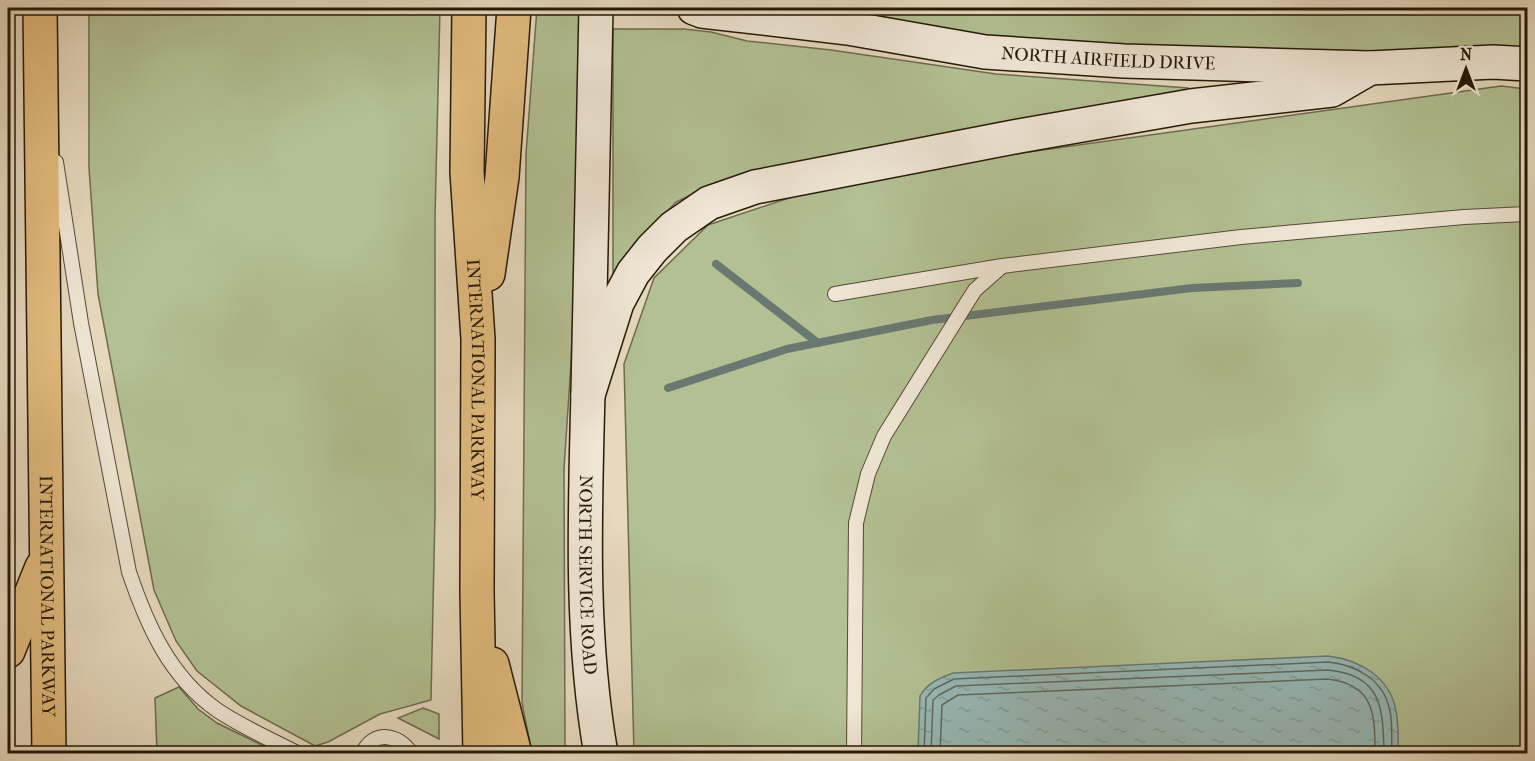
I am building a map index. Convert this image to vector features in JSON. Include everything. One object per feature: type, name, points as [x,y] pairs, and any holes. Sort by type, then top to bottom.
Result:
[{"type":"highway","name":"INTERNATIONAL PARKWAY","points":[[40,8],[49,753]]},
{"type":"highway","name":"INTERNATIONAL PARKWAY","points":[[469,8],[467,172],[478,339],[477,607],[480,753]]},
{"type":"highway","points":[[478,339],[502,177],[514,8]]},
{"type":"highway","points":[[8,651],[48,554]]},
{"type":"highway","points":[[477,607],[515,753]]},
{"type":"main road","name":"NORTH SERVICE ROAD","points":[[596,8],[585,489],[585,592],[591,691],[601,753]]},
{"type":"main road","name":"NORTH AIRFIELD DRIVE","points":[[694,8],[702,11],[848,28],[985,52],[1124,61],[1370,68],[1493,62],[1527,64]]},
{"type":"main road","points":[[588,395],[617,303],[633,273],[674,227],[709,203],[755,187],[1031,134],[1191,106],[1332,90],[1370,68]]},
{"type":"lane","points":[[40,62],[81,322],[129,572],[142,610],[158,645],[183,678],[216,710],[299,753]]},
{"type":"lane","points":[[835,294],[1002,266],[1241,237],[1464,217],[1527,214]]},
{"type":"lane","points":[[854,753],[856,523],[868,474],[884,436],[975,290],[1002,266]]},
{"type":"lane","points":[[362,753],[365,746],[376,737],[403,742],[412,753]]},
{"type":"green space","points":[[89,8],[440,8],[435,218],[435,512],[431,700],[380,714],[328,742],[315,746],[241,706],[197,671],[176,641],[154,590],[98,294],[89,168]]},
{"type":"green space","points":[[537,8],[585,8],[571,363],[564,469],[565,746],[573,747],[574,753],[532,753],[522,703],[526,154]]},
{"type":"green space","points":[[885,8],[1527,13],[1527,53],[1388,52],[1044,43],[956,32],[883,19]]},
{"type":"green space","points":[[613,29],[684,29],[711,32],[747,41],[831,50],[996,74],[1188,88],[1190,99],[709,186],[676,202],[641,239],[613,278]]},
{"type":"green space","points":[[1501,86],[1527,89],[1527,753],[634,753],[624,364],[654,278],[708,225],[804,193],[1007,155]]},
{"type":"green space","points":[[179,687],[198,709],[217,723],[278,753],[157,753],[155,698]]},
{"type":"green space","points":[[423,708],[439,714],[439,739],[398,718]]},
{"type":"water","points":[[1328,656],[1362,666],[1372,672],[1387,689],[1393,699],[1397,716],[1398,753],[918,753],[920,696],[930,684],[953,673]]},
{"type":"waterway","points":[[716,264],[818,343]]},
{"type":"waterway","points":[[668,388],[787,349],[932,320],[1192,288],[1298,283]]}]
